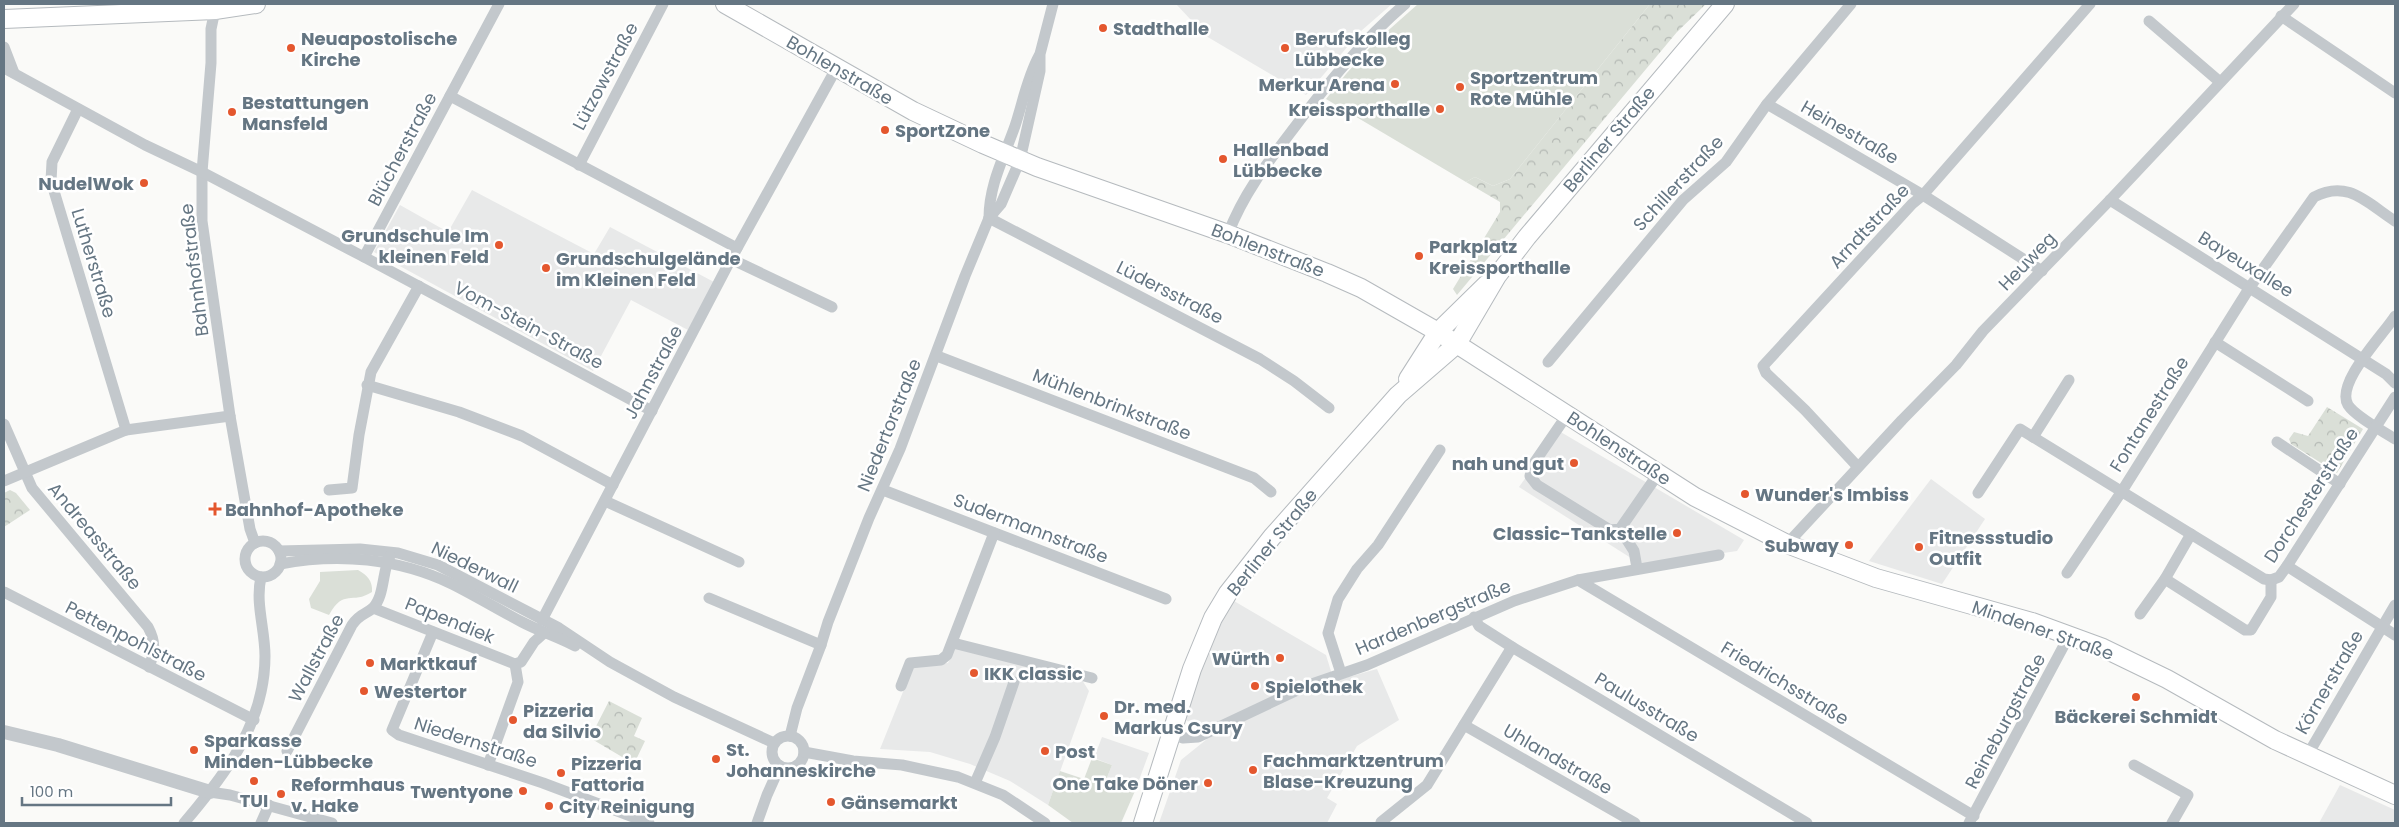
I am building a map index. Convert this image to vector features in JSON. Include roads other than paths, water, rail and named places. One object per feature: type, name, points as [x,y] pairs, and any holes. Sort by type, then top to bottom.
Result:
[{"type":"main road","points":[[4,19],[256,4]]},
{"type":"main road","name":"Bohlenstraße","points":[[725,4],[913,111],[983,144],[1038,167],[1228,234],[1344,280],[1438,332],[1658,474],[1741,522],[1787,544]]},
{"type":"main road","name":"Berliner Straße","points":[[1398,395],[1438,332],[1497,276],[1591,159],[1725,4]]},
{"type":"main road","name":"Berliner Straße","points":[[1143,823],[1153,798],[1192,669],[1213,618],[1228,593],[1272,538],[1398,395],[1457,344],[1497,276]]},
{"type":"main road","name":"Mindener Straße","points":[[1787,544],[1876,578],[2070,634],[2134,661],[2307,756],[2395,795]]},
{"type":"street","name":"Blücherstraße","points":[[364,257],[499,4]]},
{"type":"street","name":"Lützowstraße","points":[[579,165],[663,4]]},
{"type":"street","points":[[1040,54],[1053,4]]},
{"type":"street","points":[[1228,234],[1248,189],[1318,96],[1359,45],[1405,4]]},
{"type":"street","name":"Schillerstraße","points":[[1548,362],[1683,200],[1726,162],[1767,104],[1851,4]]},
{"type":"street","name":"Arndtstraße","points":[[1858,467],[1805,410],[1766,373],[1763,366],[1912,204],[1923,195],[2090,4]]},
{"type":"street","name":"Heuweg","points":[[1787,544],[1956,364],[1983,332],[2294,4]]},
{"type":"street","name":"Bahnhofstraße","points":[[215,7],[211,29],[211,63],[202,172],[202,221],[230,416],[250,529],[255,543]]},
{"type":"street","points":[[2282,16],[2395,94]]},
{"type":"street","points":[[2150,21],[2220,82]]},
{"type":"street","points":[[4,47],[9,70],[145,145],[202,172]]},
{"type":"street","name":"Niedertorstraße","points":[[989,218],[989,200],[1032,69],[1040,54]]},
{"type":"street","name":"Niedertorstraße","points":[[790,736],[834,605],[937,356],[952,311],[989,218],[1001,204],[1020,160],[1040,71],[1040,54]]},
{"type":"street","name":"Jahnstraße","points":[[542,620],[734,254],[837,67]]},
{"type":"street","points":[[450,96],[579,165],[734,254],[832,306]]},
{"type":"street","name":"Heinestraße","points":[[1767,104],[1923,195],[2042,270]]},
{"type":"street","name":"Lutherstraße","points":[[78,109],[52,162],[51,181],[126,430]]},
{"type":"street","name":"Vom-Stein-Straße","points":[[202,172],[652,411]]},
{"type":"street","name":"Fontanestraße","points":[[2271,580],[2264,579],[2122,490],[2250,287],[2314,197],[2326,191],[2338,189],[2351,193],[2395,221]]},
{"type":"street","name":"Bayeuxallee","points":[[2110,200],[2386,374],[2395,383]]},
{"type":"street","name":"Lüdersstraße","points":[[989,218],[1260,359],[1294,381],[1328,408]]},
{"type":"street","points":[[329,490],[352,488],[371,372],[419,286]]},
{"type":"street","points":[[2394,319],[2362,359],[2346,396],[2347,404],[2353,411],[2395,439]]},
{"type":"street","points":[[2215,342],[2308,401]]},
{"type":"street","name":"Mühlenbrinkstraße","points":[[937,356],[1254,478],[1271,492]]},
{"type":"street","points":[[2032,437],[2069,380]]},
{"type":"street","points":[[368,385],[459,412],[522,436],[613,485]]},
{"type":"street","name":"Dorchesterstraße","points":[[2271,580],[2279,577],[2287,566],[2395,397]]},
{"type":"street","points":[[1567,415],[1532,466],[1530,476],[1537,485],[1610,530],[1620,529],[1658,474]]},
{"type":"street","points":[[4,481],[126,430],[230,416]]},
{"type":"street","name":"Andreasstraße","points":[[4,424],[32,488],[148,627],[155,640],[154,653],[149,667]]},
{"type":"street","points":[[1978,493],[2020,429],[2122,490],[2067,573]]},
{"type":"street","points":[[2277,442],[2340,484]]},
{"type":"street","points":[[1341,673],[1328,633],[1338,599],[1357,569],[1378,545],[1440,450]]},
{"type":"street","name":"Sudermannstraße","points":[[883,490],[1166,599]]},
{"type":"street","points":[[605,501],[739,562]]},
{"type":"street","points":[[1620,529],[1634,551],[1637,568]]},
{"type":"street","points":[[901,686],[910,663],[940,660],[947,655],[954,643],[994,533]]},
{"type":"street","points":[[2140,614],[2165,578],[2191,534]]},
{"type":"street","points":[[266,541],[279,551],[280,564],[275,572],[261,577],[250,571],[245,561],[247,550],[255,543],[266,541]]},
{"type":"street","name":"Niederwall","points":[[279,551],[360,549],[389,557],[438,565],[559,628],[610,662]]},
{"type":"street","name":"Hardenbergstraße","points":[[1171,734],[1183,738],[1198,737],[1306,686],[1367,665],[1474,617],[1578,580],[1719,554]]},
{"type":"street","points":[[373,608],[382,586],[389,557]]},
{"type":"street","name":"Niederwall","points":[[280,564],[335,558],[389,557],[450,583],[544,633],[610,662],[674,697],[774,743]]},
{"type":"street","points":[[2287,566],[2395,635]]},
{"type":"street","points":[[184,823],[223,776],[254,720],[264,672],[264,641],[258,590],[261,577]]},
{"type":"street","points":[[2165,578],[2245,630],[2251,630],[2271,597],[2271,580]]},
{"type":"street","name":"Friedrichsstraße","points":[[1578,580],[1972,819]]},
{"type":"street","name":"Pettenpohlstraße","points":[[4,592],[254,720]]},
{"type":"street","points":[[709,598],[821,645]]},
{"type":"street","name":"Körnerstraße","points":[[2307,756],[2395,605]]},
{"type":"street","name":"Papendiek","points":[[373,608],[516,664]]},
{"type":"street","name":"Wallstraße","points":[[286,751],[352,625],[359,615],[373,608]]},
{"type":"street","name":"Paulusstraße","points":[[1474,617],[1479,626],[1512,647],[1807,823]]},
{"type":"street","name":"Niedernstraße","points":[[433,632],[392,730],[399,735],[488,764],[649,823]]},
{"type":"street","points":[[488,764],[518,682],[516,664],[521,662],[534,642],[544,633]]},
{"type":"street","name":"Reineburgstraße","points":[[1972,819],[2070,634]]},
{"type":"street","points":[[954,643],[1092,678]]},
{"type":"street","points":[[1381,822],[1427,786],[1512,647]]},
{"type":"street","points":[[976,783],[1014,682]]},
{"type":"street","name":"Uhlandstraße","points":[[1464,725],[1635,823]]},
{"type":"street","points":[[4,732],[58,745],[210,792],[269,805],[332,823]]},
{"type":"street","points":[[790,736],[801,742],[804,752],[803,759],[796,767],[788,768],[780,766],[772,755],[774,743],[780,738],[790,736]]},
{"type":"street","points":[[804,752],[853,761],[922,769],[976,783],[1003,795],[1045,823]]},
{"type":"street","points":[[2134,765],[2188,795],[2172,823]]},
{"type":"street","points":[[757,823],[766,795],[780,766]]},
{"type":"street","points":[[261,823],[269,805]]},
{"type":"place","name":"Stadthalle","points":[[1103,28]]},
{"type":"place","name":"Neuapostolische Kirche","points":[[291,48]]},
{"type":"place","name":"Berufskolleg Lübbecke","points":[[1285,48]]},
{"type":"place","name":"Merkur Arena","points":[[1395,84]]},
{"type":"place","name":"Sportzentrum Rote Mühle","points":[[1460,87]]},
{"type":"place","name":"Kreissporthalle","points":[[1440,109]]},
{"type":"place","name":"Bestattungen Mansfeld","points":[[232,112]]},
{"type":"place","name":"SportZone","points":[[885,130]]},
{"type":"place","name":"Hallenbad Lübbecke","points":[[1223,159]]},
{"type":"place","name":"NudelWok","points":[[144,183]]},
{"type":"place","name":"Grundschule Im kleinen Feld","points":[[499,245]]},
{"type":"place","name":"Parkplatz Kreissporthalle","points":[[1419,256]]},
{"type":"place","name":"Grundschulgelände im Kleinen Feld","points":[[546,268]]},
{"type":"place","name":"nah und gut","points":[[1574,463]]},
{"type":"place","name":"Wunder's Imbiss","points":[[1745,494]]},
{"type":"place","name":"Bahnhof-Apotheke","points":[[215,509]]},
{"type":"place","name":"Classic-Tankstelle","points":[[1677,533]]},
{"type":"place","name":"Subway","points":[[1849,545]]},
{"type":"place","name":"Fitnessstudio Outfit","points":[[1919,547]]},
{"type":"place","name":"Würth","points":[[1280,658]]},
{"type":"place","name":"Marktkauf","points":[[370,663]]},
{"type":"place","name":"IKK classic","points":[[974,673]]},
{"type":"place","name":"Spielothek","points":[[1255,686]]},
{"type":"place","name":"Westertor","points":[[364,691]]},
{"type":"place","name":"Bäckerei Schmidt","points":[[2136,697]]},
{"type":"place","name":"Dr. med. Markus Csury","points":[[1104,716]]},
{"type":"place","name":"Pizzeria da Silvio","points":[[513,720]]},
{"type":"place","name":"Sparkasse Minden-Lübbecke","points":[[194,750]]},
{"type":"place","name":"Post","points":[[1045,751]]},
{"type":"place","name":"St. Johanneskirche","points":[[716,759]]},
{"type":"place","name":"Fachmarktzentrum Blase-Kreuzung","points":[[1253,770]]},
{"type":"place","name":"Pizzeria Fattoria","points":[[561,773]]},
{"type":"place","name":"TUI","points":[[254,781]]},
{"type":"place","name":"One Take Döner","points":[[1208,783]]},
{"type":"place","name":"Twentyone","points":[[523,791]]},
{"type":"place","name":"Reformhaus v. Hake","points":[[281,794]]},
{"type":"place","name":"Gänsemarkt","points":[[831,802]]},
{"type":"place","name":"City Reinigung","points":[[549,806]]}]
